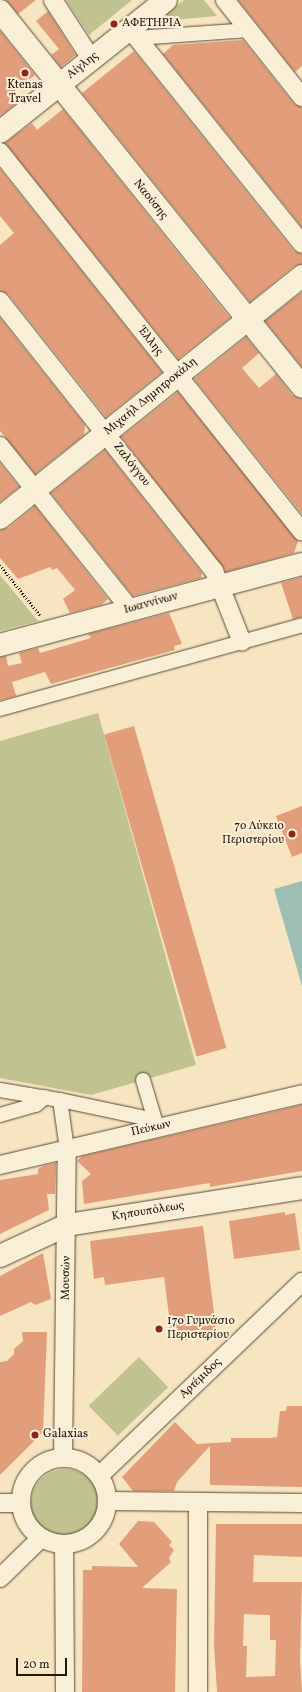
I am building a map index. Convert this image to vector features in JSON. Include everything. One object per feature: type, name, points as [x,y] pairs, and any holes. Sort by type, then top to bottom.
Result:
[{"type":"street","points":[[53,0],[92,60]]},
{"type":"street","name":"Αίγλης","points":[[0,132],[92,60],[133,34],[166,0]]},
{"type":"street","points":[[225,0],[302,97]]},
{"type":"street","name":"Ναούσης","points":[[0,11],[302,387]]},
{"type":"street","points":[[133,34],[249,30]]},
{"type":"street","points":[[133,34],[302,244]]},
{"type":"street","name":"Έλλης","points":[[0,152],[176,376],[302,531]]},
{"type":"street","name":"Μιχαήλ Δημητροκάλη","points":[[0,518],[302,276]]},
{"type":"street","name":"Ζαλόγγου","points":[[0,301],[214,571],[242,642]]},
{"type":"street","points":[[0,446],[130,609]]},
{"type":"street","name":"Ιωαννίνων","points":[[0,645],[302,564]]},
{"type":"street","points":[[0,709],[302,625]]},
{"type":"street","points":[[0,1090],[60,1100],[155,1124],[143,1080]]},
{"type":"street","name":"Πεύκων","points":[[0,1165],[67,1149],[155,1124],[302,1094]]},
{"type":"street","points":[[0,1115],[36,1105],[45,1097]]},
{"type":"street","name":"Μουσών","points":[[60,1100],[67,1149],[64,1457]]},
{"type":"street","name":"Κηπουπόλεως","points":[[0,1256],[67,1225],[302,1188]]},
{"type":"street","name":"Αρτέμιδος","points":[[99,1476],[302,1282]]},
{"type":"street","points":[[64,1457],[77,1459],[90,1466],[99,1476],[107,1501],[105,1514],[90,1536],[64,1545],[41,1538],[26,1523],[20,1503],[25,1480],[32,1471],[47,1461],[64,1457]]},
{"type":"street","points":[[107,1501],[302,1503]]},
{"type":"street","points":[[198,1502],[198,1692]]},
{"type":"street","points":[[0,1503],[20,1503]]},
{"type":"street","points":[[0,1578],[41,1538]]},
{"type":"street","points":[[64,1545],[65,1692]]},
{"type":"path","points":[[0,565],[32,605]]},
{"type":"green space","points":[[66,0],[132,0],[89,35]]},
{"type":"green space","points":[[184,0],[204,0],[217,16],[163,21],[161,18]]},
{"type":"green space","points":[[0,575],[38,621],[0,631]]},
{"type":"green space","points":[[98,713],[196,1065],[91,1095],[0,1078],[0,741]]},
{"type":"green space","points":[[139,1357],[168,1387],[118,1436],[89,1406]]},
{"type":"green space","points":[[65,1469],[78,1472],[89,1479],[96,1490],[99,1503],[96,1516],[89,1527],[78,1534],[65,1537],[52,1534],[41,1527],[34,1516],[31,1503],[34,1490],[41,1479],[52,1472]]},
{"type":"water","points":[[302,881],[302,986],[274,889]]},
{"type":"building","points":[[6,0],[36,0],[18,14]]},
{"type":"building","points":[[238,0],[302,0],[302,66],[295,72]]},
{"type":"building","points":[[48,11],[76,55],[61,67],[51,55],[59,49],[36,21]]},
{"type":"building","points":[[0,31],[35,75],[11,94],[18,102],[0,116]]},
{"type":"building","points":[[243,40],[294,104],[302,107],[302,227],[163,54],[173,45]]},
{"type":"building","points":[[134,51],[294,251],[302,254],[302,264],[294,266],[250,302],[82,93]]},
{"type":"building","points":[[63,109],[230,318],[178,359],[5,143],[32,123],[37,130]]},
{"type":"building","points":[[0,169],[162,372],[106,417],[8,294],[0,291],[0,245],[14,233],[0,216]]},
{"type":"building","points":[[302,292],[302,367],[265,321]]},
{"type":"building","points":[[0,318],[85,425],[84,435],[35,474],[0,431]]},
{"type":"building","points":[[246,337],[259,353],[242,368],[259,388],[276,374],[292,395],[302,399],[302,514],[194,379]]},
{"type":"building","points":[[178,392],[298,541],[294,553],[226,572],[121,437]]},
{"type":"building","points":[[105,450],[202,573],[201,578],[133,596],[51,493]]},
{"type":"building","points":[[0,463],[19,487],[0,502]]},
{"type":"building","points":[[35,506],[108,599],[101,605],[70,613],[63,599],[75,590],[57,568],[52,570],[50,567],[18,579],[0,558],[0,530],[8,528]]},
{"type":"building","points":[[302,577],[302,617],[293,619],[281,583]]},
{"type":"building","points":[[169,613],[182,644],[174,646],[175,650],[51,684],[45,672],[12,682],[16,696],[0,700],[0,657],[6,656],[8,666],[22,663],[19,653],[38,648],[40,653],[91,638],[88,634]]},
{"type":"building","points":[[134,726],[226,1048],[197,1057],[104,735]]},
{"type":"building","name":"7ο Λύκειο Περιστερίου","points":[[302,806],[302,853],[292,857],[276,816]]},
{"type":"building","points":[[302,1105],[302,1171],[210,1187],[210,1183],[84,1204],[82,1181],[91,1174],[77,1161],[82,1156]]},
{"type":"building","points":[[56,1163],[55,1194],[47,1194],[49,1210],[0,1234],[0,1180],[38,1174],[38,1169],[43,1166]]},
{"type":"building","points":[[285,1212],[285,1215],[295,1213],[300,1250],[234,1259],[229,1221]]},
{"type":"building","points":[[203,1226],[217,1336],[178,1341],[177,1331],[171,1331],[164,1277],[105,1285],[104,1277],[94,1279],[90,1241]]},
{"type":"building","points":[[43,1253],[51,1299],[35,1305],[31,1302],[0,1316],[0,1276]]},
{"type":"building","points":[[22,1332],[47,1332],[43,1432],[0,1475],[0,1362],[7,1361],[14,1354],[14,1349],[23,1341]]},
{"type":"building","points":[[287,1406],[302,1406],[302,1487],[210,1485],[210,1446],[177,1482],[174,1491],[133,1491],[122,1477],[175,1422],[197,1444],[231,1442],[231,1438],[277,1437],[280,1411],[286,1411]]},
{"type":"building","points":[[138,1521],[154,1522],[172,1542],[169,1545],[174,1550],[169,1558],[171,1562],[142,1588],[177,1589],[175,1692],[82,1692],[83,1570],[92,1570],[92,1566],[138,1567],[119,1544]]},
{"type":"building","points":[[216,1524],[302,1524],[302,1557],[254,1555],[253,1582],[302,1582],[300,1660],[302,1692],[217,1692],[214,1645]],"holes":[[[244,1614],[270,1615],[270,1640],[276,1640],[275,1676],[246,1677],[247,1646],[243,1646]]]},
{"type":"place","name":"ΑΦΕΤΗΡΙΑ","points":[[114,24]]},
{"type":"place","name":"Ktenas Travel","points":[[25,73]]},
{"type":"place","name":"7ο Λύκειο Περιστερίου","points":[[292,834]]},
{"type":"place","name":"17ο Γυμνάσιο Περιστερίου","points":[[159,1329]]},
{"type":"place","name":"Galaxias","points":[[35,1435]]}]
